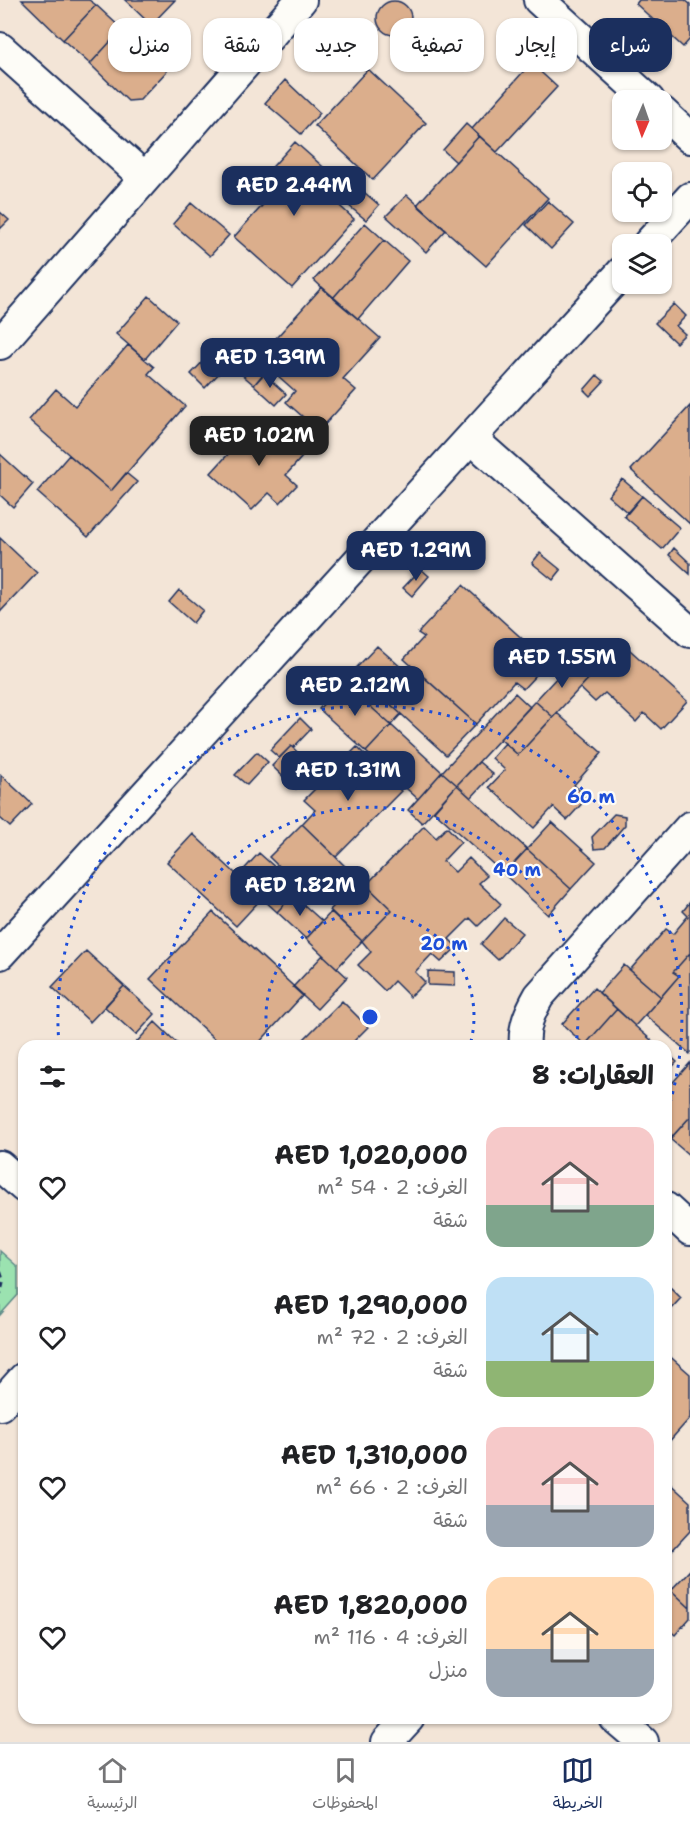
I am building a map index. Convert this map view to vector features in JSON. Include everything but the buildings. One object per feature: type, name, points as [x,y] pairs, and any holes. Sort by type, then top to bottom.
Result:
[{"type":"street","points":[[0,344],[300,0]]},
{"type":"street","points":[[539,0],[638,90]]},
{"type":"street","points":[[0,48],[145,178]]},
{"type":"street","points":[[672,121],[690,138]]},
{"type":"street","points":[[657,234],[690,198]]},
{"type":"street","points":[[0,954],[612,283]]},
{"type":"street","points":[[471,438],[690,632]]},
{"type":"street","points":[[524,1040],[528,1016],[539,996],[690,827]]},
{"type":"street","points":[[0,1166],[18,1182]]},
{"type":"street","points":[[672,1214],[690,1230]]},
{"type":"street","points":[[0,1405],[18,1385]]},
{"type":"street","points":[[387,1742],[404,1724]]},
{"type":"street","points":[[622,1724],[643,1742]]},
{"type":"path","points":[[0,1272],[3,1281],[0,1293]]},
{"type":"green space","points":[[0,1251],[18,1267],[18,1295],[0,1315]]}]
